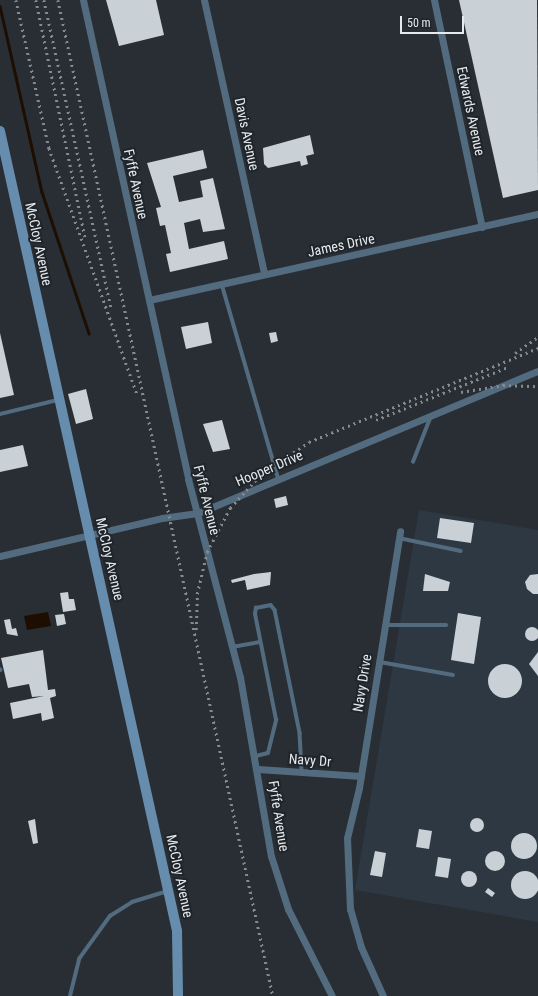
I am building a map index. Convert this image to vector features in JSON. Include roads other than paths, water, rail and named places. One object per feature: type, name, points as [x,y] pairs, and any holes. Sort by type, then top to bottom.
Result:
[{"type":"street","name":"Fyffe Avenue","points":[[83,0],[149,300],[198,513],[232,647],[256,756],[263,810],[278,878],[288,909],[332,996]]},
{"type":"street","name":"Davis Avenue","points":[[204,0],[264,274]]},
{"type":"street","name":"Edwards Avenue","points":[[434,0],[482,226]]},
{"type":"street","name":"McCloy Avenue","points":[[0,131],[58,400],[90,534],[177,931],[178,996]]},
{"type":"street","name":"James Drive","points":[[149,300],[538,214]]},
{"type":"street","name":"Hooper Drive","points":[[0,556],[90,534],[198,513],[278,478],[538,371]]},
{"type":"street","name":"Navy Drive","points":[[383,996],[361,947],[350,909],[347,838],[361,776],[399,535]]},
{"type":"street","name":"Navy Dr","points":[[258,769],[361,776]]},
{"type":"lane","points":[[222,284],[278,478]]},
{"type":"lane","points":[[0,414],[58,400]]},
{"type":"lane","points":[[413,462],[431,416]]},
{"type":"lane","points":[[399,535],[461,551]]},
{"type":"lane","points":[[256,756],[268,753],[276,720],[260,642],[256,608],[271,605],[275,610],[300,733],[302,772]]},
{"type":"lane","points":[[384,625],[446,625]]},
{"type":"lane","points":[[232,647],[260,642]]},
{"type":"lane","points":[[379,662],[453,675]]},
{"type":"lane","points":[[70,996],[79,959],[110,916],[132,902],[168,891]]},
{"type":"waterway","points":[[0,6],[42,192],[89,333]]},
{"type":"railway","points":[[16,0],[49,148],[138,396]]},
{"type":"railway","points":[[36,0],[85,237]]},
{"type":"railway","points":[[44,0],[112,311]]},
{"type":"railway","points":[[58,0],[273,996]]},
{"type":"railway","points":[[515,353],[538,337]]},
{"type":"railway","points":[[196,630],[197,594],[207,552],[230,508],[263,472],[309,442],[538,348]]},
{"type":"railway","points":[[376,420],[508,367]]},
{"type":"railway","points":[[461,392],[503,385],[538,386]]}]
